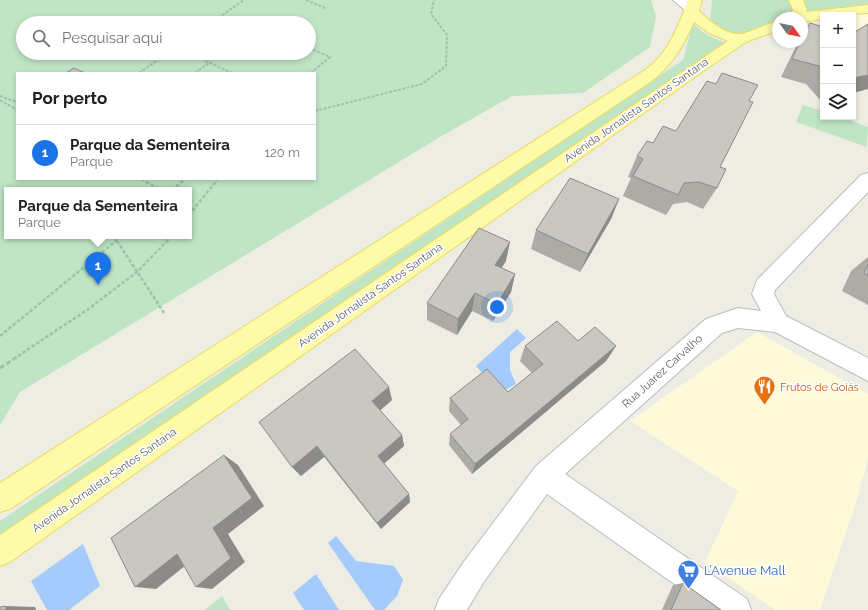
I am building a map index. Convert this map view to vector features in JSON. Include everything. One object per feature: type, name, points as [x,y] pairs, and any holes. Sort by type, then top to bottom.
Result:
[{"type":"main road","points":[[796,0],[800,10],[799,12]]},
{"type":"main road","points":[[689,5],[707,26],[720,33],[741,39]]},
{"type":"main road","name":"Avenida Jornalista Santos Santana","points":[[0,499],[644,79],[663,63],[672,51],[679,39],[689,5]]},
{"type":"main road","points":[[808,17],[868,10]]},
{"type":"main road","name":"Avenida Jornalista Santos Santana","points":[[0,552],[703,64],[741,39],[772,27]]},
{"type":"street","points":[[868,180],[765,286],[763,294],[778,323],[868,370]]},
{"type":"street","name":"Rua Juarez Carvalho","points":[[450,610],[473,572],[545,475],[714,326],[738,318],[778,323]]},
{"type":"street","points":[[545,475],[568,494],[736,610]]},
{"type":"path","points":[[221,16],[244,0]]},
{"type":"path","points":[[306,0],[325,8]]},
{"type":"path","points":[[316,112],[422,84],[446,66],[447,35],[431,14],[434,0]]},
{"type":"path","points":[[311,72],[330,57],[316,51]]},
{"type":"path","points":[[140,72],[158,60]]},
{"type":"path","points":[[203,60],[230,72]]},
{"type":"path","points":[[196,72],[209,63]]},
{"type":"path","points":[[0,96],[16,102]]},
{"type":"path","points":[[0,100],[16,109]]},
{"type":"path","points":[[143,180],[156,187]]},
{"type":"path","points":[[176,187],[184,180]]},
{"type":"path","points":[[192,211],[217,180]]},
{"type":"path","points":[[0,368],[87,310],[137,272],[169,239]]},
{"type":"path","points":[[0,336],[117,241],[164,313]]},
{"type":"shaded area","points":[[868,13],[868,61],[856,54],[856,15]]},
{"type":"shaded area","points":[[757,332],[868,394],[868,459],[856,503],[820,610],[775,610],[705,562],[738,491],[630,421]]},
{"type":"green space","points":[[0,0],[651,0],[656,16],[650,47],[583,93],[512,96],[440,137],[20,392],[0,425]]},
{"type":"green space","points":[[712,0],[792,0],[794,11],[772,12],[772,23],[741,34],[734,34],[725,31],[710,20]]},
{"type":"green space","points":[[802,0],[868,0],[868,4],[808,12]]},
{"type":"green space","points":[[693,22],[700,30],[708,35],[727,43],[0,539],[0,521],[683,60]]},
{"type":"green space","points":[[803,105],[820,110],[820,120],[848,120],[868,127],[867,147],[796,122]]},
{"type":"green space","points":[[222,596],[230,610],[205,610]]},
{"type":"water","points":[[517,329],[526,338],[510,352],[510,370],[516,384],[500,393],[476,366]]},
{"type":"water","points":[[336,536],[356,561],[394,566],[403,580],[397,596],[384,610],[375,610],[328,543]]},
{"type":"water","points":[[83,544],[100,586],[69,610],[47,610],[31,581]]},
{"type":"water","points":[[316,574],[339,610],[304,610],[293,593]]},
{"type":"building","points":[[810,23],[820,26],[820,67],[792,59],[797,48],[808,48],[808,27]]},
{"type":"building","points":[[868,24],[868,75],[856,77],[856,48],[856,31]]},
{"type":"building","points":[[74,68],[83,72],[68,72]]},
{"type":"building","points":[[722,73],[758,85],[749,101],[753,102],[720,167],[726,169],[717,188],[699,182],[684,183],[678,195],[633,176],[643,159],[637,156],[647,141],[653,143],[663,126],[676,131],[707,81],[716,84]]},
{"type":"building","points":[[570,178],[619,199],[588,254],[536,230]]},
{"type":"building","points":[[479,228],[510,242],[495,265],[515,274],[497,304],[475,293],[458,319],[427,303]]},
{"type":"building","points":[[868,264],[868,275],[864,273]]},
{"type":"building","points":[[557,321],[578,341],[595,327],[616,346],[475,464],[450,434],[468,419],[450,398],[487,369],[508,392],[543,364],[525,346]]},
{"type":"building","points":[[355,349],[389,387],[372,401],[402,435],[378,456],[409,494],[377,523],[317,446],[292,467],[259,422]]},
{"type":"building","points":[[224,455],[252,498],[213,528],[231,558],[196,587],[177,554],[135,587],[111,538]]},
{"type":"building","points":[[683,583],[721,610],[671,610]]},
{"type":"building","points":[[5,606],[6,610],[0,610],[0,607]]},
{"type":"place","name":"Parque da Sementeira","points":[[98,285]]},
{"type":"place","name":"Frutos de Goiás","points":[[764,406]]},
{"type":"place","name":"L’Avenue Mall","points":[[688,590]]}]
